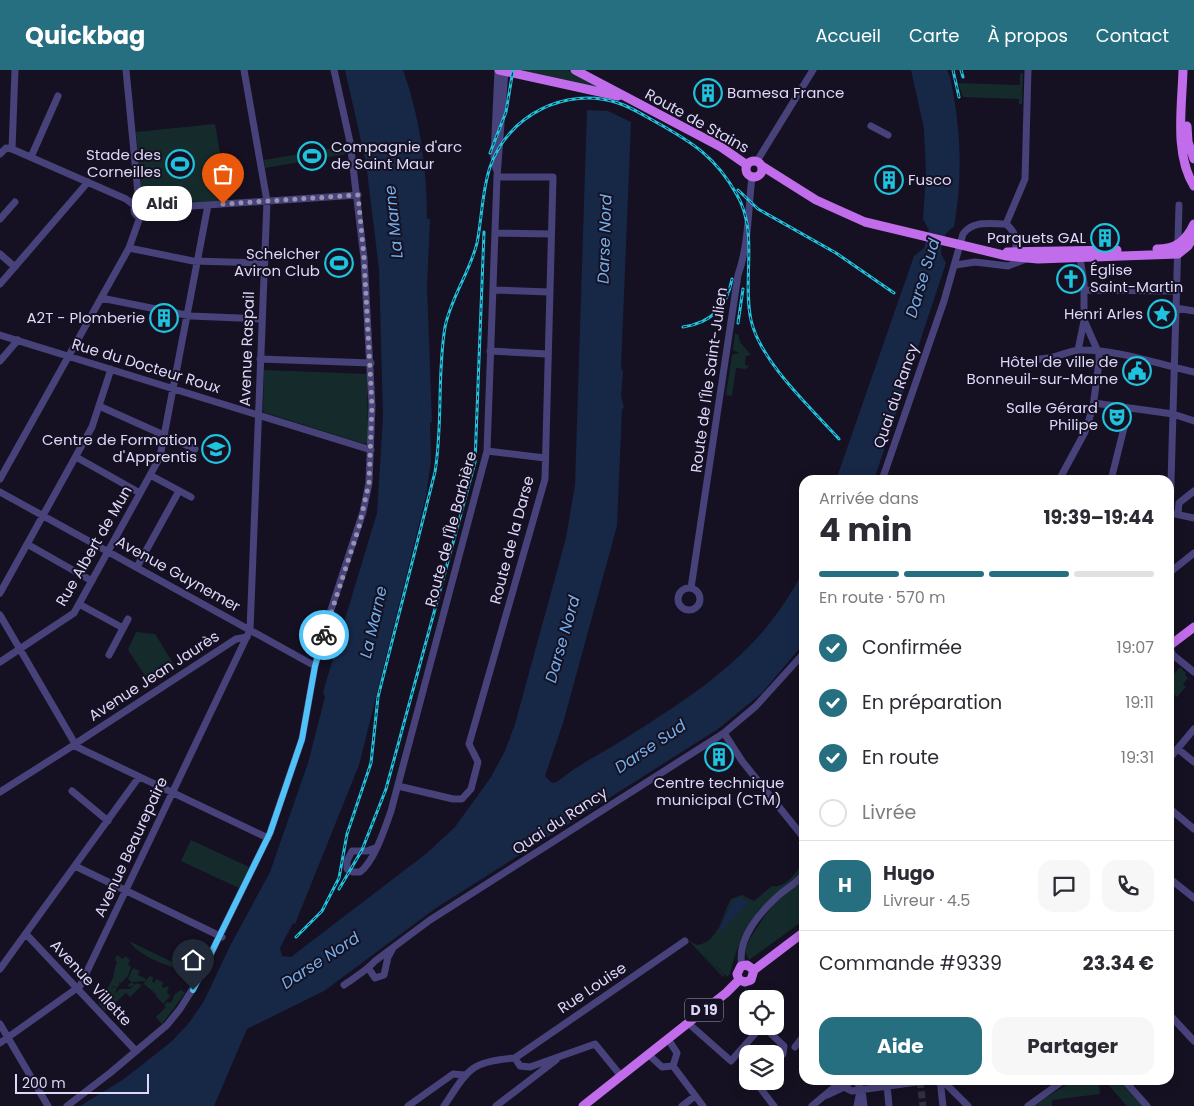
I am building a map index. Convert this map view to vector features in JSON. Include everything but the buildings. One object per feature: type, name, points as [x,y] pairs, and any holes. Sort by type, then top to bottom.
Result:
[{"type":"main road","name":"Route de Stains","points":[[502,70],[599,90],[632,100]]},
{"type":"main road","name":"Route de Stains","points":[[575,70],[721,147],[747,165]]},
{"type":"main road","points":[[1183,70],[1182,137],[1187,175],[1194,186]]},
{"type":"main road","points":[[1189,70],[1187,126],[1188,142],[1194,160]]},
{"type":"main road","points":[[758,170],[747,172],[747,165],[752,161],[758,170],[857,219],[913,235],[984,251],[1027,255],[1080,255],[1178,250],[1188,246],[1194,236]]},
{"type":"main road","points":[[1178,250],[1194,224]]},
{"type":"main road","points":[[1174,642],[1194,627]]},
{"type":"main road","points":[[754,970],[747,965],[742,966],[737,971],[739,980],[745,982],[751,980],[754,970],[799,936]]},
{"type":"main road","name":"D 19","points":[[583,1106],[739,980]]},
{"type":"street","points":[[12,149],[15,70]]},
{"type":"street","points":[[126,70],[137,205],[134,213],[140,217]]},
{"type":"street","name":"Avenue Raspail","points":[[244,70],[266,201],[248,633]]},
{"type":"street","points":[[67,1106],[167,1025],[180,1009],[197,982],[221,936],[268,838],[302,739],[315,666],[363,512],[369,483],[372,406],[364,258],[358,195],[345,114],[334,70]]},
{"type":"street","name":"Route de l'Île Barbière","points":[[375,848],[391,812],[487,451],[502,70]]},
{"type":"street","points":[[758,170],[813,70]]},
{"type":"street","points":[[956,265],[974,262],[1008,266],[1027,255],[1006,224],[1025,179],[1028,70]]},
{"type":"street","points":[[31,157],[58,96]]},
{"type":"street","points":[[871,126],[888,135]]},
{"type":"street","points":[[0,154],[6,148],[12,149],[137,205],[145,205],[147,209]]},
{"type":"street","name":"Route de l'Île Saint-Julien","points":[[692,588],[738,275],[745,246],[746,218],[758,170]]},
{"type":"street","name":"Route de la Darse","points":[[398,786],[453,800],[462,799],[471,789],[478,762],[469,744],[545,479],[552,177],[497,177]]},
{"type":"street","points":[[0,284],[88,182]]},
{"type":"street","points":[[147,209],[358,195]]},
{"type":"street","points":[[0,219],[15,202]]},
{"type":"street","name":"Rue Albert de Mun","points":[[0,662],[72,616],[160,457],[208,205]]},
{"type":"street","points":[[1174,475],[1173,414],[1179,205]]},
{"type":"street","points":[[140,217],[146,215],[147,209]]},
{"type":"street","points":[[0,478],[129,248],[140,217]]},
{"type":"street","name":"Quai du Rancy","points":[[884,475],[956,265],[963,234],[967,228],[975,224],[1006,224]]},
{"type":"street","points":[[495,233],[551,234]]},
{"type":"street","points":[[1009,253],[1016,238]]},
{"type":"street","points":[[1009,253],[1016,238]]},
{"type":"street","points":[[129,248],[198,260],[264,262]]},
{"type":"street","points":[[0,254],[15,267]]},
{"type":"street","points":[[1078,350],[1084,320],[1084,290],[1080,255]]},
{"type":"street","points":[[493,290],[549,292]]},
{"type":"street","points":[[1084,290],[1177,291]]},
{"type":"street","points":[[101,298],[187,315],[262,319]]},
{"type":"street","points":[[1176,308],[1194,311]]},
{"type":"street","points":[[1062,475],[1085,432],[1094,403],[1099,362],[1097,350],[1084,320]]},
{"type":"street","name":"Rue du Docteur Roux","points":[[0,335],[371,450]]},
{"type":"street","points":[[0,361],[18,340]]},
{"type":"street","points":[[1037,359],[1055,358],[1078,350],[1097,350],[1194,372]]},
{"type":"street","points":[[490,351],[547,354]]},
{"type":"street","points":[[260,359],[370,363]]},
{"type":"street","points":[[0,593],[92,427],[110,369]]},
{"type":"street","points":[[1094,403],[1173,414],[1194,421]]},
{"type":"street","points":[[99,406],[195,449]]},
{"type":"street","points":[[1112,475],[1129,408]]},
{"type":"street","points":[[487,451],[545,458]]},
{"type":"street","points":[[76,457],[140,493]]},
{"type":"street","points":[[150,475],[191,497]]},
{"type":"street","points":[[137,567],[179,491]]},
{"type":"street","points":[[1194,491],[1179,503],[1174,514],[1194,518]]},
{"type":"street","name":"Avenue Guynemer","points":[[0,492],[137,567],[248,633],[315,666]]},
{"type":"street","points":[[27,544],[92,580]]},
{"type":"street","points":[[1174,570],[1194,553]]},
{"type":"street","points":[[79,604],[123,628]]},
{"type":"street","points":[[0,615],[76,744],[139,777],[268,838]]},
{"type":"street","points":[[109,655],[128,619]]},
{"type":"street","name":"Avenue Jean Jaurès","points":[[0,792],[248,633]]},
{"type":"street","name":"Avenue Beaurepaire","points":[[0,1043],[78,989],[248,633]]},
{"type":"street","points":[[1174,655],[1194,672]]},
{"type":"street","name":"Quai du Rancy","points":[[344,985],[360,972],[370,969],[375,961],[430,920],[724,733],[756,706],[799,659]]},
{"type":"street","points":[[1174,753],[1194,730]]},
{"type":"street","points":[[724,733],[742,761],[799,832]]},
{"type":"street","points":[[1178,749],[1194,762]]},
{"type":"street","points":[[0,969],[139,777]]},
{"type":"street","points":[[72,791],[108,821]]},
{"type":"street","points":[[1174,812],[1194,829]]},
{"type":"street","points":[[75,866],[221,936]]},
{"type":"street","points":[[742,966],[741,949],[757,919],[799,878]]},
{"type":"street","points":[[1174,882],[1194,898]]},
{"type":"street","name":"Avenue Villette","points":[[26,934],[136,1051]]},
{"type":"street","name":"Rue Louise","points":[[515,1058],[685,941]]},
{"type":"street","points":[[370,969],[375,978],[384,975],[388,956],[394,948]]},
{"type":"street","points":[[1174,1019],[1194,1041]]},
{"type":"street","points":[[688,1023],[704,1035],[731,1061],[739,1051]]},
{"type":"street","points":[[0,1024],[48,1106]]},
{"type":"street","points":[[744,1045],[760,1028],[766,1029],[783,1045]]},
{"type":"street","points":[[668,1039],[676,1053],[673,1066],[703,1106]]},
{"type":"street","points":[[795,1047],[799,1042]]},
{"type":"street","points":[[444,1106],[464,1075],[484,1062],[515,1058],[520,1066],[524,1067],[597,1045],[621,1076]]},
{"type":"street","points":[[648,1055],[662,1067],[673,1066]]},
{"type":"street","points":[[496,1106],[561,1057]]},
{"type":"street","points":[[408,1106],[454,1074],[464,1075]]},
{"type":"street","points":[[812,1106],[840,1085]]},
{"type":"street","points":[[847,1085],[852,1091],[853,1106]]},
{"type":"street","points":[[858,1085],[861,1088],[864,1106]]},
{"type":"street","points":[[852,1091],[887,1085],[889,1106]]},
{"type":"street","points":[[941,1085],[943,1106]]},
{"type":"street","points":[[946,1085],[968,1106]]},
{"type":"street","points":[[1028,1106],[1057,1085]]},
{"type":"street","points":[[1128,1085],[1147,1106]]},
{"type":"street","points":[[857,1106],[861,1088]]},
{"type":"street","points":[[762,1090],[774,1106]]},
{"type":"street","points":[[682,1106],[695,1096]]},
{"type":"green space","points":[[520,70],[568,70],[602,89],[519,72]]},
{"type":"green space","points":[[1020,73],[1023,74],[1022,104],[1019,104],[1019,99],[963,97],[958,83],[1020,85]]},
{"type":"green space","name":"Stade des Corneilles","points":[[215,124],[228,200],[154,206],[142,196],[136,132]]},
{"type":"green space","name":"Compagnie d'arc de Saint Maur","points":[[346,146],[347,154],[265,168],[264,160]]},
{"type":"green space","points":[[735,334],[738,334],[740,342],[751,355],[746,356],[745,365],[749,366],[746,369],[736,368],[732,396],[726,395],[732,355],[739,353],[733,350]]},
{"type":"green space","points":[[264,370],[367,374],[368,442],[365,444],[263,412]]},
{"type":"green space","points":[[136,632],[155,634],[175,666],[150,683],[128,650]]},
{"type":"green space","points":[[1180,667],[1188,678],[1183,684],[1186,687],[1177,697],[1174,694],[1174,674]]},
{"type":"green space","points":[[191,840],[249,867],[239,888],[181,861]]},
{"type":"green space","points":[[799,868],[799,874],[761,909],[751,921],[740,942],[730,974],[727,977],[699,950],[724,975],[723,977],[689,941],[697,945],[704,943],[715,934],[731,899],[742,895],[754,901],[772,886],[782,885]],"holes":[[[747,900],[748,903],[718,930],[730,905]]]},
{"type":"green space","points":[[799,884],[799,924],[749,960],[745,951],[750,938],[771,907],[787,892]]},
{"type":"green space","points":[[129,941],[197,974],[196,976],[142,954]]},
{"type":"green space","points":[[117,955],[123,959],[125,956],[130,960],[128,965],[131,967],[128,976],[121,983],[118,981],[120,984],[117,988],[113,986],[111,989],[114,987],[117,989],[114,994],[120,989],[130,989],[136,983],[142,985],[130,997],[126,993],[114,1004],[111,1002],[111,1006],[105,1011],[99,1004],[113,978],[116,963],[118,964],[115,959]]},
{"type":"green space","points":[[133,968],[140,971],[138,975],[135,974],[145,978],[145,981],[132,982],[128,979]]},
{"type":"green space","points":[[150,976],[154,978],[152,981],[154,983],[156,979],[163,982],[162,988],[169,986],[167,992],[170,996],[163,1004],[156,994],[144,984]]},
{"type":"green space","points":[[181,990],[185,993],[162,1024],[156,1017],[166,1007],[164,1005],[167,1002],[171,1003],[175,994]]},
{"type":"green space","points":[[1066,1085],[1099,1085],[1100,1094],[1052,1100],[1052,1106],[1033,1106]]},
{"type":"green space","points":[[1108,1085],[1124,1085],[1143,1106],[1127,1106]]},
{"type":"water","points":[[345,70],[403,70],[418,125],[426,181],[427,219],[430,219],[427,286],[432,422],[430,423],[431,461],[426,496],[359,765],[295,924],[293,923],[280,948],[282,956],[291,957],[427,853],[455,827],[491,777],[505,751],[515,724],[566,538],[575,485],[587,110],[608,111],[631,122],[621,368],[623,371],[621,396],[624,408],[622,409],[617,526],[563,723],[545,776],[552,783],[557,782],[580,765],[676,706],[726,668],[769,624],[799,578],[799,649],[762,693],[718,729],[436,908],[324,991],[247,1029],[214,1106],[80,1106],[124,1079],[171,1042],[189,1023],[204,1001],[230,946],[270,872],[308,763],[325,697],[323,692],[377,513],[383,417],[379,269],[366,163]]},
{"type":"water","name":"Darse Sud","points":[[911,70],[947,70],[957,115],[960,171],[954,227],[945,235],[942,242],[941,254],[946,263],[876,475],[838,475],[914,256],[924,248],[929,230],[923,219],[926,175],[924,129]]},
{"type":"water","points":[[737,898],[747,900],[749,903],[720,932],[718,931],[730,905]]},
{"type":"tunnel","points":[[920,1085],[923,1106]]},
{"type":"railway","points":[[490,153],[506,112],[513,70]]},
{"type":"railway","points":[[953,70],[959,97]]},
{"type":"railway","points":[[961,70],[963,77]]},
{"type":"railway","points":[[296,937],[322,911],[339,878],[347,834],[371,763],[378,697],[435,472],[439,436],[441,363],[445,327],[452,305],[474,254],[485,185],[490,167],[510,133],[525,119],[541,109],[559,102],[598,99],[618,103],[637,111],[680,136],[712,160],[729,182],[744,210],[749,240],[749,304],[756,336],[775,367],[839,439]]},
{"type":"railway","points":[[738,190],[758,209],[836,253],[894,293]]},
{"type":"railway","points":[[339,889],[362,850],[386,789],[475,462],[484,232]]},
{"type":"railway","points":[[683,327],[702,322],[716,312],[726,298],[732,279]]},
{"type":"railway","points":[[738,323],[743,289]]},
{"type":"way so far","points":[[223,204],[358,195],[364,258],[372,406],[369,483],[359,527],[324,635]]},
{"type":"place","name":"Bamesa France","points":[[708,93]]},
{"type":"place","name":"Compagnie d'arc de Saint Maur","points":[[312,156]]},
{"type":"place","name":"Stade des Corneilles","points":[[180,164]]},
{"type":"place","name":"Fusco","points":[[889,180]]},
{"type":"place","name":"Aldi","points":[[223,204]]},
{"type":"place","name":"Parquets GAL","points":[[1105,238]]},
{"type":"place","name":"Schelcher Aviron Club","points":[[339,263]]},
{"type":"place","name":"Église Saint-Martin","points":[[1071,279]]},
{"type":"place","name":"Henri Arles","points":[[1162,314]]},
{"type":"place","name":"A2T - Plomberie","points":[[164,318]]},
{"type":"place","name":"Hôtel de ville de Bonneuil-sur-Marne","points":[[1137,371]]},
{"type":"place","name":"Salle Gérard Philipe","points":[[1117,417]]},
{"type":"place","name":"Centre de Formation d'Apprentis","points":[[216,449]]},
{"type":"place","name":"Centre technique municipal (CTM)","points":[[719,757]]},
{"type":"route","points":[[193,990],[266,844],[302,739],[316,672],[315,666],[319,658],[324,635]]},
{"type":"water label","name":"La Marne","points":[[393,222]]},
{"type":"water label","name":"Darse Nord","points":[[604,239]]},
{"type":"water label","name":"La Marne","points":[[373,622]]},
{"type":"water label","name":"Darse Nord","points":[[562,639]]},
{"type":"water label","name":"Darse Nord","points":[[320,960]]}]
